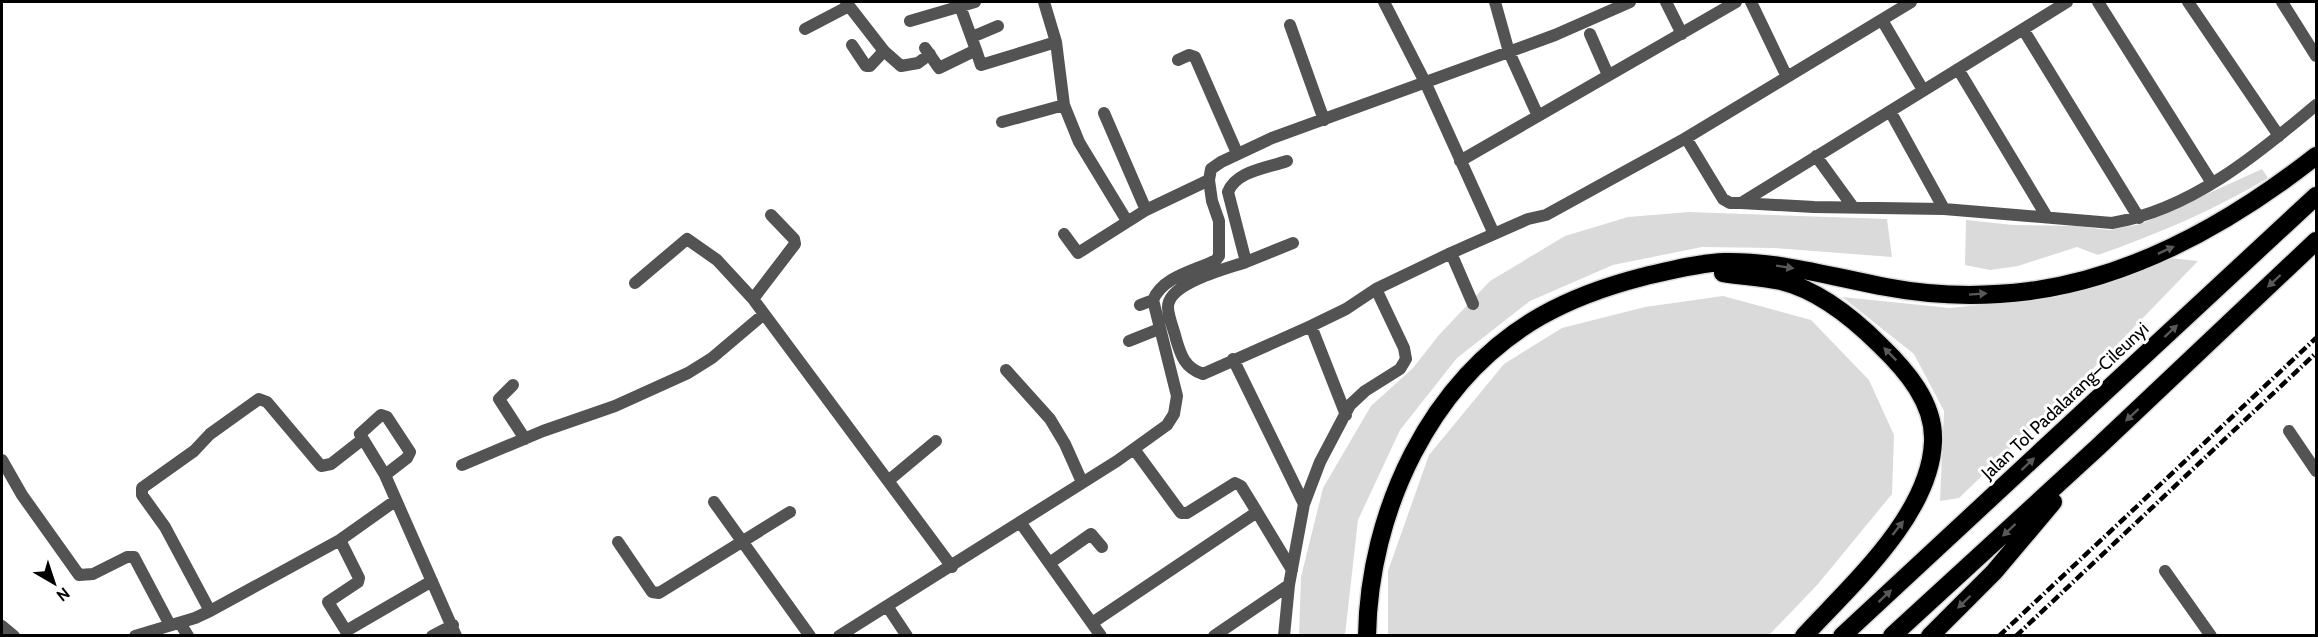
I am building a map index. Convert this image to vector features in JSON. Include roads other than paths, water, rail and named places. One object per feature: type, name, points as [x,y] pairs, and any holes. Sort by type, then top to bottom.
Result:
[{"type":"highway","points":[[1367,636],[1368,596],[1378,543],[1397,489],[1423,435],[1460,382],[1503,342],[1541,316],[1595,290],[1685,268],[1724,262],[1782,266],[1891,288],[1964,295],[2065,286],[2158,254],[2207,230],[2316,156]]},
{"type":"highway","name":"Jalan Tol Padalarang–Cileunyi","points":[[1842,636],[2316,196]]},
{"type":"highway","points":[[1892,636],[2098,447],[2316,241]]},
{"type":"highway","points":[[1685,268],[1783,282],[1818,296],[1874,339],[1899,363],[1911,378],[1927,409],[1933,442],[1929,465],[1917,498],[1904,521],[1865,570],[1804,636]]},
{"type":"highway","points":[[1930,636],[1994,572],[2098,447]]},
{"type":"street","points":[[910,21],[975,2]]},
{"type":"street","points":[[1044,2],[1056,42],[1064,105],[1079,142],[1127,221]]},
{"type":"street","points":[[1384,2],[1426,84],[1494,234]]},
{"type":"street","points":[[1496,2],[1509,52],[1538,116]]},
{"type":"street","points":[[1140,305],[1153,300],[1166,284],[1181,274],[1216,260],[1219,256],[1219,221],[1212,201],[1209,180],[1211,170],[1237,153],[1426,84],[1630,2]]},
{"type":"street","points":[[1665,2],[1682,34]]},
{"type":"street","points":[[1460,161],[1736,2]]},
{"type":"street","points":[[1751,2],[1787,77]]},
{"type":"street","points":[[1293,243],[1183,286],[1173,293],[1168,306],[1182,360],[1195,372],[1203,374],[1311,326],[1346,309],[1376,290],[1451,253],[1528,219],[1546,215],[1686,138],[1911,2]]},
{"type":"street","points":[[1741,203],[2067,2]]},
{"type":"street","points":[[2098,2],[2212,183]]},
{"type":"street","points":[[2188,2],[2279,136]]},
{"type":"street","points":[[2282,2],[2316,56]]},
{"type":"street","points":[[805,29],[847,4],[884,51],[904,67],[918,63],[927,51],[939,68],[976,50]]},
{"type":"street","points":[[960,6],[981,66],[1056,42]]},
{"type":"street","points":[[1882,20],[1923,90]]},
{"type":"street","points":[[1290,25],[1324,120]]},
{"type":"street","points":[[972,38],[998,26]]},
{"type":"street","points":[[2023,29],[2139,218]]},
{"type":"street","points":[[1590,34],[1608,75]]},
{"type":"street","points":[[852,45],[866,66],[870,66],[884,51]]},
{"type":"street","points":[[1178,60],[1189,55],[1195,57],[1237,153]]},
{"type":"street","points":[[1958,69],[2047,217]]},
{"type":"street","points":[[1002,122],[1064,105]]},
{"type":"street","points":[[1686,138],[1723,200],[1730,203],[1944,209],[2112,223],[2139,218],[2212,183],[2279,136],[2316,105]]},
{"type":"street","points":[[1890,111],[1944,209]]},
{"type":"street","points":[[1104,113],[1146,210]]},
{"type":"street","points":[[1816,156],[1854,207]]},
{"type":"street","points":[[1246,262],[1228,192],[1232,183],[1241,177],[1287,161]]},
{"type":"street","points":[[1064,234],[1078,253],[1146,210],[1209,180]]},
{"type":"street","points":[[753,299],[795,244],[794,239],[771,215]]},
{"type":"street","points":[[635,283],[687,239],[717,260],[753,299],[952,567]]},
{"type":"street","points":[[1451,253],[1473,304]]},
{"type":"street","points":[[1284,636],[1289,585],[1304,504],[1320,462],[1350,405],[1365,391],[1400,369],[1406,359],[1404,348],[1376,290]]},
{"type":"street","points":[[839,636],[952,567],[1160,431],[1174,414],[1177,396],[1153,300]]},
{"type":"street","points":[[462,465],[615,406],[688,373],[712,358],[764,314]]},
{"type":"street","points":[[1311,326],[1346,416]]},
{"type":"street","points":[[1129,341],[1159,329]]},
{"type":"street","points":[[1233,359],[1304,504]]},
{"type":"street","points":[[1006,370],[1050,419],[1065,444],[1082,482]]},
{"type":"street","points":[[513,385],[500,395],[499,400],[525,439]]},
{"type":"street","points":[[210,611],[165,527],[142,495],[142,488],[194,451],[210,434],[259,399],[267,402],[321,466],[331,464],[364,434],[375,420],[381,415],[386,416],[409,450],[410,456],[388,473]]},
{"type":"street","points":[[2289,431],[2316,471]]},
{"type":"street","points":[[364,434],[388,473],[395,501],[454,630],[432,636]]},
{"type":"street","points":[[888,481],[936,441]]},
{"type":"street","points":[[1134,449],[1181,513],[1187,513],[1235,483],[1241,486],[1292,570]]},
{"type":"street","points":[[2,460],[22,495],[79,575],[93,574],[127,557],[134,557],[175,624],[188,636]]},
{"type":"street","points":[[135,636],[210,611],[340,540],[395,501]]},
{"type":"street","points":[[714,502],[810,636]]},
{"type":"street","points":[[618,542],[652,592],[656,594],[743,543],[790,512]]},
{"type":"street","points":[[1092,623],[1257,512]]},
{"type":"street","points":[[1020,522],[1051,562],[1101,636]]},
{"type":"street","points":[[1051,562],[1091,534],[1102,548]]},
{"type":"street","points":[[340,540],[359,579],[328,602],[346,633],[432,581]]},
{"type":"street","points":[[2165,571],[2211,636]]},
{"type":"street","points":[[1214,636],[1289,585]]},
{"type":"street","points":[[887,606],[908,636]]},
{"type":"street","points":[[2,626],[14,636]]},
{"type":"railway","points":[[1999,636],[2316,338]]},
{"type":"railway","points":[[2016,636],[2316,353]]}]
